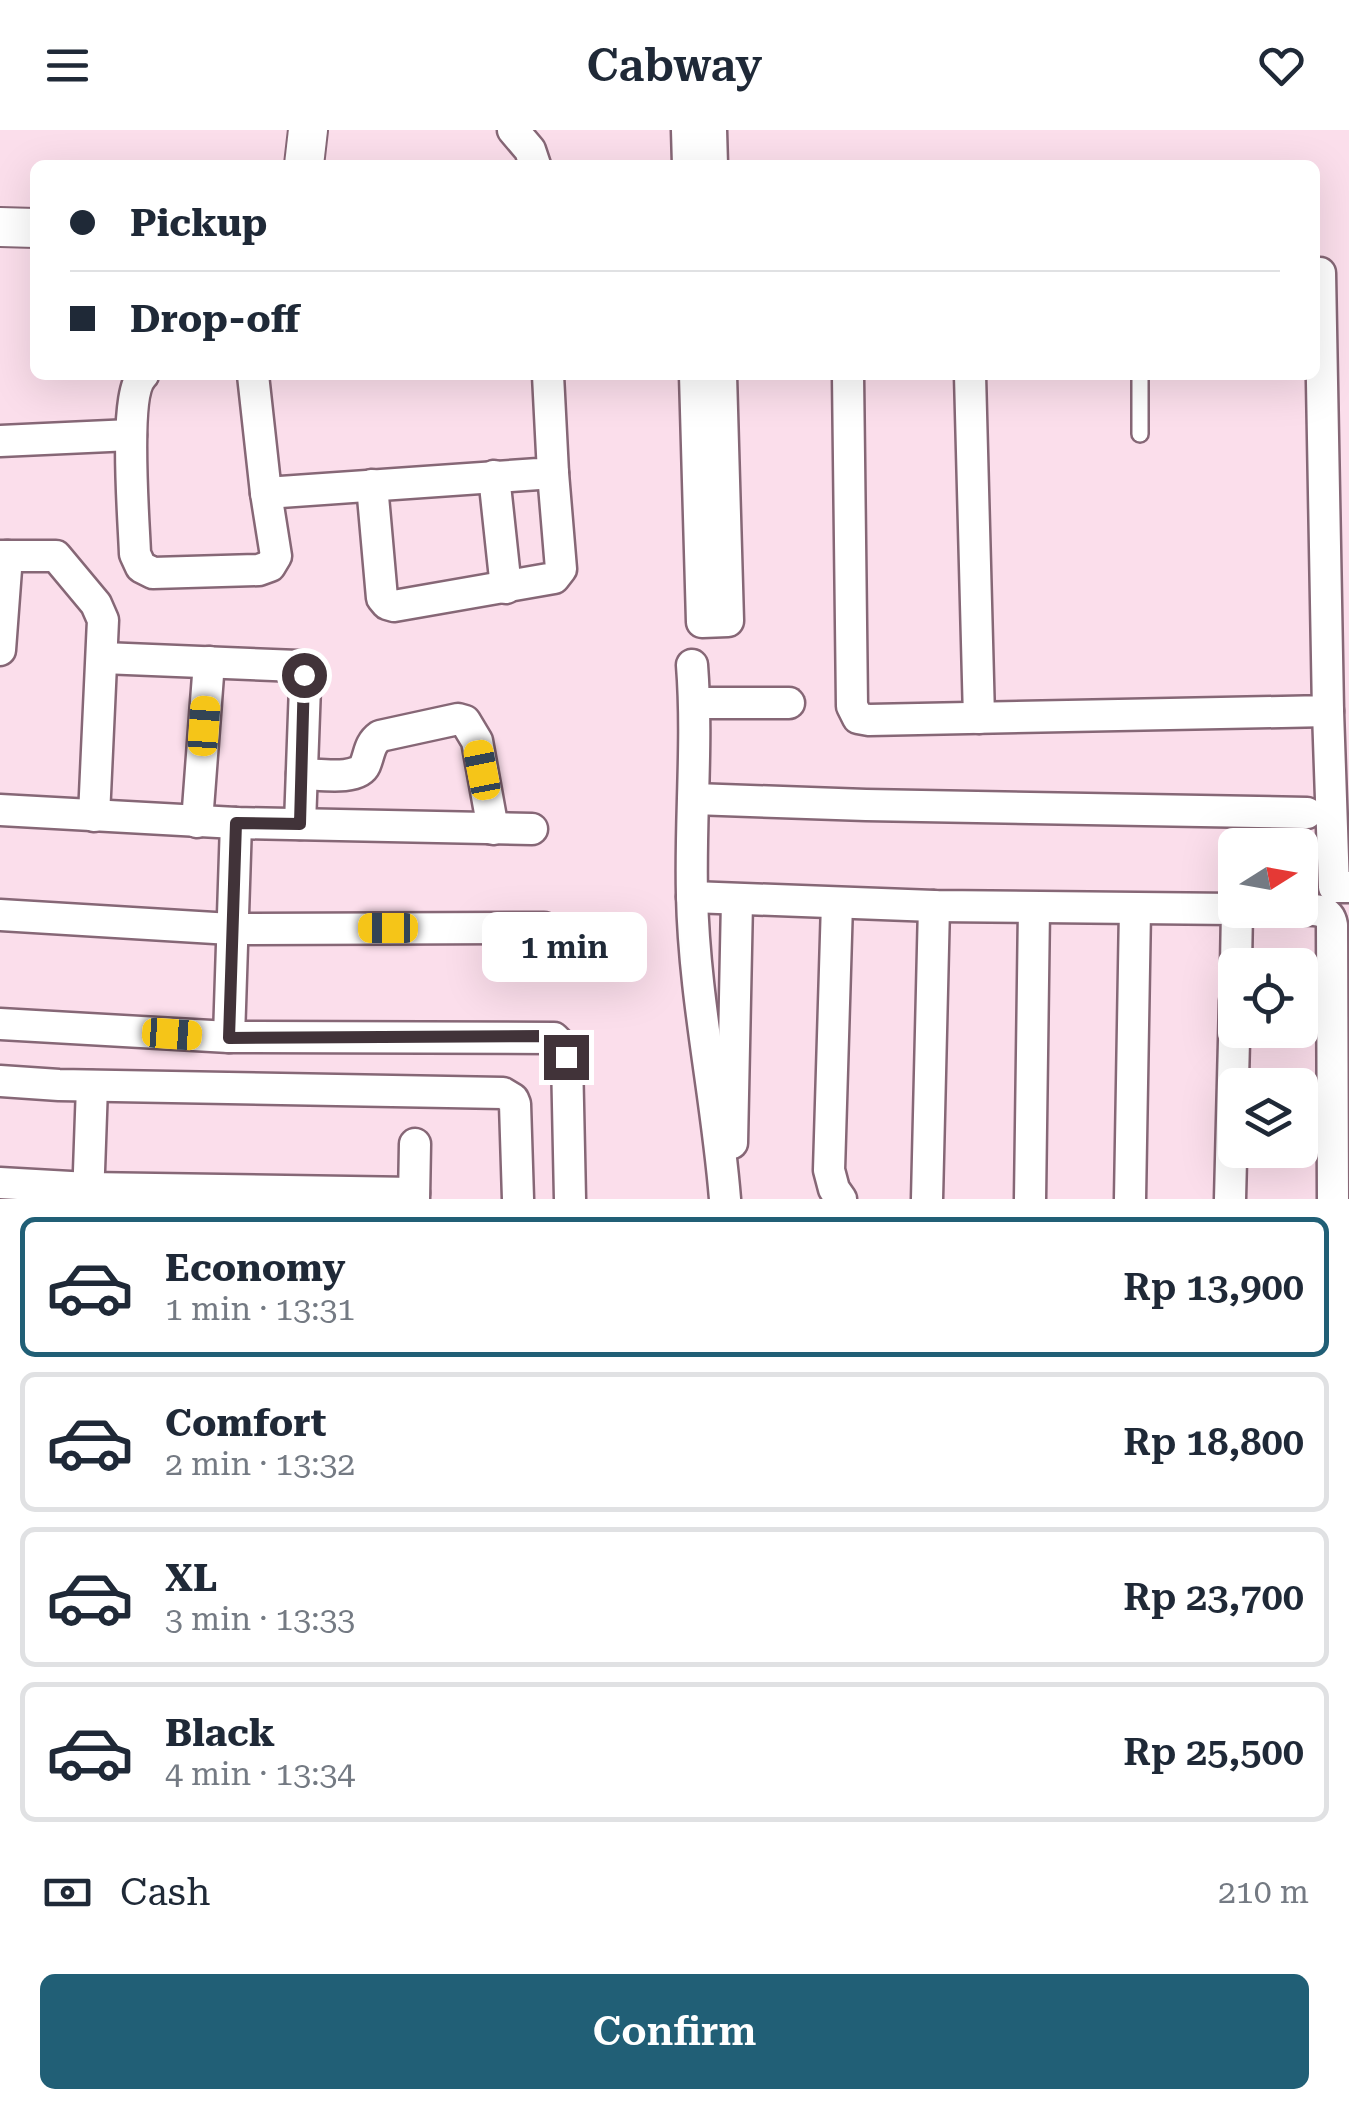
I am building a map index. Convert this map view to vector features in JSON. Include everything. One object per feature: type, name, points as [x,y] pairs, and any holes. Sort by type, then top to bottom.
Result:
[{"type":"street","points":[[305,160],[308,130]]},
{"type":"street","points":[[513,130],[534,160]]},
{"type":"street","points":[[687,130],[688,160]]},
{"type":"street","points":[[712,130],[712,160]]},
{"type":"street","points":[[0,227],[30,228]]},
{"type":"street","points":[[1328,272],[1338,623],[1328,711],[1334,888],[1349,887]]},
{"type":"street","points":[[139,380],[131,436],[136,562],[146,570],[212,572],[259,570],[270,566],[276,556],[254,380]]},
{"type":"street","points":[[372,484],[382,598],[387,604],[550,580],[558,575],[560,551],[548,380]]},
{"type":"street","points":[[695,380],[702,622],[728,621],[721,380]]},
{"type":"street","points":[[848,380],[854,714],[869,720],[1328,711]]},
{"type":"street","points":[[970,380],[979,718]]},
{"type":"street","points":[[0,441],[131,436]]},
{"type":"street","points":[[266,492],[553,473]]},
{"type":"street","points":[[494,476],[506,588]]},
{"type":"street","points":[[0,650],[4,556],[50,554],[60,560],[101,613],[94,816]]},
{"type":"street","points":[[102,658],[295,664],[302,670],[305,686],[300,824]]},
{"type":"street","points":[[197,822],[209,662]]},
{"type":"street","points":[[692,665],[692,897],[725,1197]]},
{"type":"street","points":[[695,703],[790,703]]},
{"type":"street","points":[[302,774],[356,774],[364,767],[371,744],[380,736],[458,719],[465,721],[477,741],[493,828]]},
{"type":"street","points":[[694,799],[1307,813]]},
{"type":"street","points":[[0,810],[197,822],[532,829]]},
{"type":"street","points":[[229,1038],[236,823]]},
{"type":"street","points":[[692,897],[934,906],[1218,910]]},
{"type":"street","points":[[725,1197],[733,1124],[737,901]]},
{"type":"street","points":[[836,903],[829,1170],[834,1189],[842,1199]]},
{"type":"street","points":[[927,1199],[934,906]]},
{"type":"street","points":[[1030,1199],[1034,908]]},
{"type":"street","points":[[1130,1199],[1135,909]]},
{"type":"street","points":[[1318,911],[1324,911],[1332,924],[1339,1181]]},
{"type":"street","points":[[0,915],[231,929],[544,928]]},
{"type":"street","points":[[0,1024],[229,1038],[554,1038],[566,1057],[570,1199]]},
{"type":"street","points":[[1230,1199],[1234,1048]]},
{"type":"street","points":[[0,1080],[92,1086],[503,1093],[513,1098],[515,1104],[518,1199]]},
{"type":"street","points":[[88,1194],[92,1086]]},
{"type":"street","points":[[0,1183],[88,1194],[414,1196],[415,1144]]},
{"type":"lane","points":[[1140,380],[1140,434]]},
{"type":"route","points":[[304,675],[300,824],[236,823],[229,1038],[545,1036],[561,1044],[566,1057]]}]
